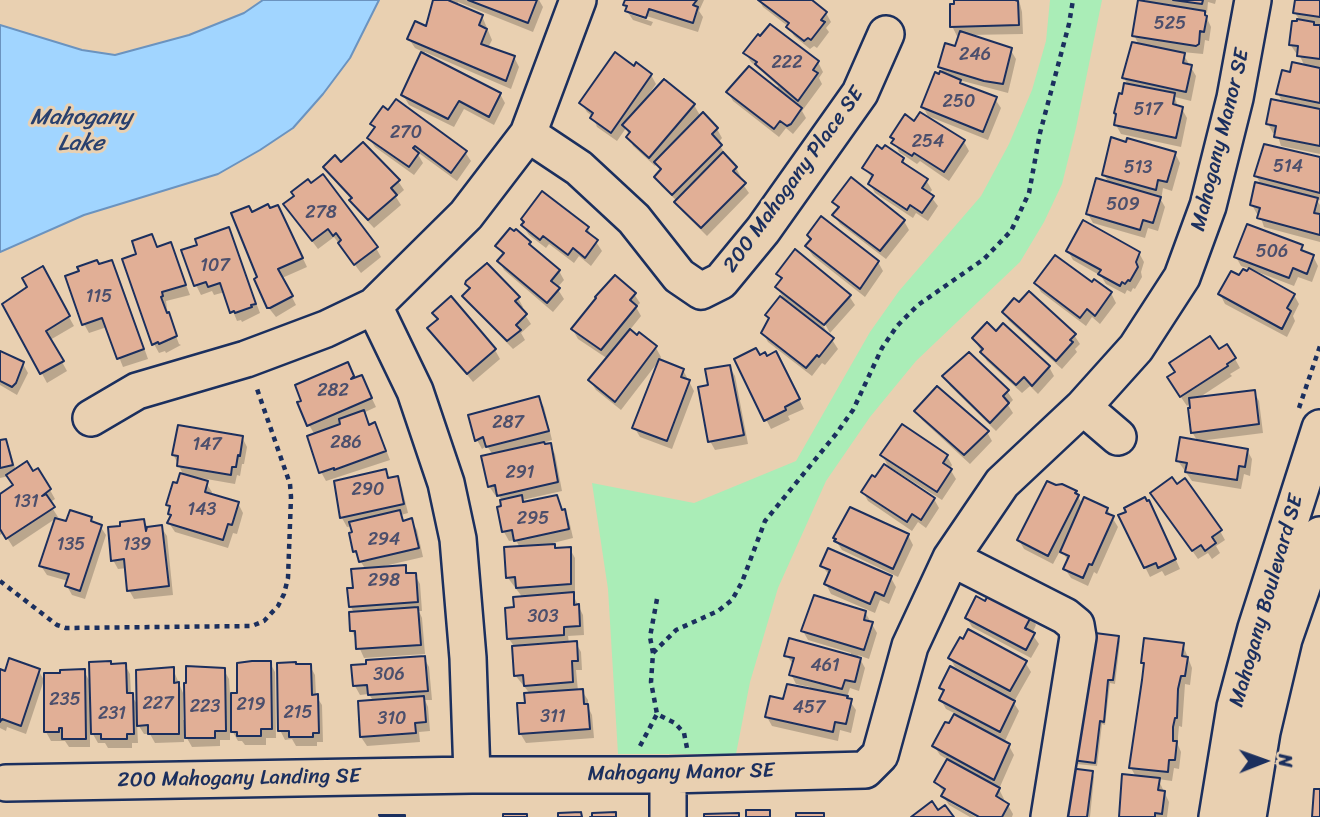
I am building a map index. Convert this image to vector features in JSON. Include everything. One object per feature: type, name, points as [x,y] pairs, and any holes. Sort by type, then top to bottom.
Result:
[{"type":"street","points":[[91,418],[137,391],[246,359],[326,329],[374,306],[466,215],[528,134],[578,0]]},
{"type":"street","name":"Mahogany Manor SE","points":[[472,775],[678,764],[865,770],[880,754],[910,646],[951,558],[1002,483],[1083,407],[1136,348],[1182,278],[1208,206],[1235,98],[1253,0]]},
{"type":"street","name":"200 Mahogany Place SE","points":[[528,134],[579,168],[634,219],[679,276],[701,291],[721,281],[763,230],[860,93],[886,34]]},
{"type":"street","points":[[374,306],[415,391],[446,483],[458,539],[468,658],[472,775]]},
{"type":"street","points":[[1083,407],[1118,437]]},
{"type":"street","name":"Mahogany Boulevard SE","points":[[1217,817],[1235,707],[1255,628],[1320,428]]},
{"type":"street","name":"Mahogany Boulevard SE","points":[[1248,817],[1262,732],[1284,639],[1320,534]]},
{"type":"street","points":[[951,558],[1065,616],[1076,625],[1078,637],[1049,817]]},
{"type":"street","points":[[668,817],[678,764]]},
{"type":"street","name":"200 Mahogany Landing SE","points":[[2,782],[472,775]]},
{"type":"path","points":[[653,653],[676,630],[718,611],[732,600],[742,582],[765,521],[848,418],[897,326],[918,305],[984,260],[1011,231],[1029,193],[1040,133],[1073,0]]},
{"type":"path","points":[[0,581],[57,625],[66,628],[252,626],[264,621],[278,607],[288,578],[290,484],[246,359]]},
{"type":"path","points":[[639,753],[657,714],[650,637],[657,599]]},
{"type":"path","points":[[657,714],[675,723],[684,733],[678,764]]},
{"type":"green space","points":[[1050,0],[1102,0],[1062,184],[1044,222],[1020,262],[916,361],[870,417],[826,481],[778,588],[750,682],[736,754],[618,754],[608,589],[592,483],[694,503],[796,461],[870,332],[899,291],[981,196],[1009,144],[1032,90],[1046,41]]},
{"type":"water","name":"Mahogany Lake","points":[[263,0],[379,0],[350,58],[323,94],[293,128],[260,150],[218,174],[84,215],[0,252],[0,25],[82,50],[115,55],[189,35],[244,13]]},
{"type":"building","points":[[433,0],[448,0],[483,15],[479,25],[487,29],[481,44],[515,56],[506,81],[407,39],[415,21],[426,26]]},
{"type":"building","points":[[468,0],[537,0],[528,23]]},
{"type":"building","points":[[625,0],[697,0],[693,5],[698,7],[693,23],[649,9],[646,18],[625,11]]},
{"type":"building","points":[[758,0],[812,0],[827,12],[821,20],[825,22],[811,40],[808,38],[804,41],[786,27],[789,23]]},
{"type":"building","points":[[954,0],[1018,1],[1019,25],[950,27],[950,4],[954,4]]},
{"type":"building","points":[[1138,0],[1205,11],[1207,16],[1204,32],[1200,31],[1199,44],[1196,46],[1132,36]]},
{"type":"building","points":[[1173,0],[1203,0],[1202,4]]},
{"type":"building","points":[[1295,0],[1320,0],[1320,17],[1293,13]]},
{"type":"building","points":[[1297,19],[1320,25],[1320,59],[1297,56],[1298,46],[1289,45],[1292,21]]},
{"type":"building","points":[[770,24],[819,61],[813,70],[818,73],[798,101],[755,64],[757,62],[743,53]]},
{"type":"building","points":[[960,31],[1012,48],[1003,84],[938,67],[945,43],[955,46]]},
{"type":"building","points":[[1132,42],[1185,53],[1183,63],[1192,65],[1186,92],[1122,78]]},
{"type":"building","points":[[421,52],[501,93],[489,117],[459,101],[448,119],[401,95]]},
{"type":"building","points":[[615,52],[634,66],[636,62],[652,74],[611,133],[590,118],[593,113],[579,103]]},
{"type":"building","points":[[1292,62],[1320,68],[1320,103],[1276,94],[1282,70],[1290,72]]},
{"type":"building","points":[[749,66],[802,108],[791,124],[787,126],[780,121],[774,129],[726,92]]},
{"type":"building","points":[[940,71],[961,80],[960,83],[997,97],[983,132],[921,107],[935,72],[939,74]]},
{"type":"building","points":[[664,79],[695,104],[649,158],[626,137],[630,132],[622,125]]},
{"type":"building","points":[[1124,83],[1175,93],[1173,104],[1183,107],[1176,138],[1114,125],[1114,113]]},
{"type":"building","points":[[396,99],[467,151],[451,173],[415,146],[413,148],[419,153],[409,167],[367,138],[375,127],[370,124],[383,106],[388,110]]},
{"type":"building","points":[[1271,99],[1320,109],[1320,146],[1274,137],[1276,126],[1266,124]]},
{"type":"building","points":[[703,112],[718,128],[712,134],[722,145],[672,195],[654,177],[661,169],[654,162]]},
{"type":"building","points":[[920,112],[965,140],[944,172],[914,153],[912,156],[891,143],[894,139],[890,137],[905,114],[914,121]]},
{"type":"building","points":[[1111,137],[1126,142],[1127,138],[1176,152],[1167,182],[1158,180],[1156,190],[1102,175]]},
{"type":"building","points":[[363,142],[400,180],[391,188],[397,195],[368,220],[323,167],[335,155],[341,162]]},
{"type":"building","points":[[1264,144],[1320,157],[1320,193],[1254,176]]},
{"type":"building","points":[[877,145],[882,149],[885,145],[904,158],[902,162],[928,179],[922,188],[934,196],[922,213],[910,205],[907,210],[868,184],[873,175],[862,168]]},
{"type":"building","points":[[723,152],[737,167],[733,171],[746,183],[701,228],[674,202]]},
{"type":"building","points":[[323,174],[378,247],[354,265],[338,243],[341,240],[336,233],[333,236],[328,229],[312,241],[283,204],[294,196],[291,192],[308,179],[311,183]]},
{"type":"building","points":[[851,177],[905,220],[880,251],[832,215],[839,207],[832,202]]},
{"type":"building","points":[[1096,178],[1161,197],[1153,223],[1143,220],[1140,230],[1086,214]]},
{"type":"building","points":[[1255,182],[1318,198],[1314,213],[1320,214],[1320,235],[1257,218],[1260,208],[1250,205]]},
{"type":"building","points":[[542,191],[589,227],[586,231],[598,240],[585,258],[573,248],[568,255],[543,236],[540,240],[521,225],[524,222],[521,219]]},
{"type":"building","points":[[268,204],[270,208],[278,205],[303,258],[278,269],[293,296],[270,308],[267,308],[254,279],[257,277],[231,213],[249,206],[252,212]]},
{"type":"building","points":[[821,216],[879,261],[860,289],[805,246],[811,239],[807,235]]},
{"type":"building","points":[[1083,220],[1140,252],[1136,262],[1138,267],[1130,281],[1125,284],[1122,282],[1120,286],[1098,274],[1101,270],[1066,251]]},
{"type":"building","points":[[1247,224],[1303,245],[1301,250],[1314,255],[1307,274],[1293,268],[1289,278],[1234,257]]},
{"type":"building","points":[[229,227],[256,304],[235,313],[230,313],[220,283],[208,287],[206,282],[194,286],[181,250],[197,245],[195,239]]},
{"type":"building","points":[[510,228],[514,231],[516,229],[531,242],[529,244],[560,270],[551,281],[560,288],[547,303],[497,261],[504,253],[495,246]]},
{"type":"building","points":[[152,234],[157,247],[171,242],[186,285],[162,292],[161,297],[177,336],[152,345],[122,259],[136,254],[132,241]]},
{"type":"building","points":[[795,249],[851,295],[824,325],[775,287],[782,278],[776,274]]},
{"type":"building","points":[[1055,255],[1092,282],[1094,279],[1112,292],[1095,316],[1087,309],[1080,318],[1034,283]]},
{"type":"building","points":[[97,260],[99,264],[112,260],[144,349],[117,359],[102,318],[82,325],[65,276],[79,271],[77,267]]},
{"type":"building","points":[[487,263],[520,297],[515,301],[527,314],[516,325],[521,330],[507,341],[462,296],[470,288],[465,284],[466,281]]},
{"type":"building","points":[[43,266],[70,316],[46,331],[64,361],[40,374],[2,304],[27,287],[22,278]]},
{"type":"building","points":[[1249,268],[1295,294],[1287,308],[1291,311],[1282,329],[1218,294],[1231,271],[1239,275],[1243,269],[1247,271]]},
{"type":"building","points":[[615,275],[636,293],[630,300],[637,306],[601,350],[571,329]]},
{"type":"building","points":[[1029,291],[1076,334],[1070,340],[1073,342],[1056,361],[1002,312],[1014,298],[1019,302]]},
{"type":"building","points":[[451,296],[496,349],[467,374],[427,328],[438,319],[432,313]]},
{"type":"building","points":[[780,296],[834,338],[806,368],[761,333],[769,318],[765,315]]},
{"type":"building","points":[[987,322],[996,331],[1003,323],[1050,366],[1032,386],[1024,377],[1016,385],[980,352],[983,349],[972,338]]},
{"type":"building","points":[[630,329],[637,335],[639,332],[657,346],[615,402],[588,380]]},
{"type":"building","points":[[1210,336],[1219,349],[1227,344],[1236,358],[1180,397],[1167,377],[1175,372],[1169,363]]},
{"type":"building","points":[[756,348],[760,355],[765,352],[767,356],[776,351],[800,399],[764,421],[734,359]]},
{"type":"building","points":[[0,351],[24,362],[12,387],[0,381]]},
{"type":"building","points":[[969,352],[1009,390],[1003,396],[1009,403],[990,423],[942,376]]},
{"type":"building","points":[[659,359],[684,369],[681,377],[690,380],[667,441],[632,428]]},
{"type":"building","points":[[348,362],[354,376],[351,379],[362,375],[372,398],[307,426],[297,402],[301,401],[295,385]]},
{"type":"building","points":[[730,365],[744,435],[708,442],[698,387],[708,385],[705,369]]},
{"type":"building","points":[[937,386],[989,431],[964,455],[914,411]]},
{"type":"building","points":[[1255,390],[1259,424],[1191,433],[1189,398]]},
{"type":"building","points":[[539,396],[549,431],[486,447],[483,437],[475,441],[468,415]]},
{"type":"building","points":[[364,410],[369,425],[375,422],[386,451],[319,473],[307,436],[340,424],[339,419]]},
{"type":"building","points":[[902,424],[948,455],[943,463],[952,469],[937,492],[880,455]]},
{"type":"building","points":[[178,425],[243,436],[240,456],[238,455],[236,467],[232,467],[231,475],[177,466],[178,456],[172,455]]},
{"type":"building","points":[[1180,437],[1248,449],[1245,467],[1239,466],[1237,480],[1185,472],[1187,463],[1176,461]]},
{"type":"building","points":[[6,439],[13,465],[0,468],[0,440]]},
{"type":"building","points":[[544,442],[551,443],[558,482],[497,496],[495,485],[488,487],[481,456]]},
{"type":"building","points":[[27,461],[33,471],[38,468],[51,489],[42,496],[46,494],[55,507],[6,539],[0,529],[0,494],[13,485],[6,475]]},
{"type":"building","points":[[884,464],[935,498],[921,520],[912,514],[907,522],[861,492],[872,475],[875,477]]},
{"type":"building","points":[[386,469],[388,478],[398,476],[404,504],[340,518],[334,481]]},
{"type":"building","points":[[180,473],[208,481],[205,492],[239,502],[232,525],[228,524],[223,540],[167,523],[171,515],[168,514],[170,506],[166,505],[173,482],[177,483]]},
{"type":"building","points":[[1172,477],[1177,484],[1185,478],[1222,530],[1212,537],[1216,543],[1205,551],[1201,545],[1192,551],[1150,493]]},
{"type":"building","points":[[1047,481],[1056,485],[1062,484],[1077,491],[1075,493],[1079,495],[1048,556],[1017,540]]},
{"type":"building","points":[[522,495],[523,502],[557,495],[562,510],[565,509],[569,529],[514,541],[512,530],[502,532],[497,507],[501,506],[500,500]]},
{"type":"building","points":[[1084,497],[1108,508],[1106,513],[1114,516],[1092,565],[1089,564],[1083,578],[1063,569],[1069,556],[1060,552]]},
{"type":"building","points":[[1145,497],[1149,500],[1176,559],[1158,568],[1156,563],[1144,568],[1118,515],[1126,512],[1124,508]]},
{"type":"building","points":[[850,507],[909,534],[893,569],[834,541],[836,539],[833,538]]},
{"type":"building","points":[[70,510],[92,517],[91,521],[102,525],[80,591],[65,586],[69,574],[39,566],[55,518],[66,521]]},
{"type":"building","points":[[400,510],[403,521],[412,518],[419,548],[359,562],[356,551],[353,552],[349,522]]},
{"type":"building","points":[[144,519],[146,531],[147,527],[162,525],[169,586],[127,591],[124,559],[111,561],[108,527],[120,526],[120,522]]},
{"type":"building","points":[[555,544],[555,548],[571,547],[571,584],[516,588],[515,577],[506,578],[504,547]]},
{"type":"building","points":[[828,548],[892,576],[884,596],[875,592],[870,604],[824,584],[830,570],[820,566]]},
{"type":"building","points":[[406,565],[406,573],[416,573],[418,602],[349,607],[347,588],[353,588],[351,569]]},
{"type":"building","points":[[574,592],[574,605],[579,604],[580,626],[564,627],[564,635],[507,639],[505,608],[514,607],[513,597]]},
{"type":"building","points":[[990,592],[1032,615],[1025,628],[1035,633],[1026,650],[965,618],[976,596],[985,601]]},
{"type":"building","points":[[814,595],[866,611],[864,620],[873,622],[864,650],[801,631]]},
{"type":"building","points":[[418,607],[421,645],[356,649],[355,631],[350,631],[349,612]]},
{"type":"building","points":[[968,629],[1027,661],[1010,691],[948,658]]},
{"type":"building","points":[[1095,633],[1119,636],[1113,680],[1108,680],[1104,722],[1100,721],[1095,763],[1072,760],[1086,674],[1090,675]]},
{"type":"building","points":[[789,638],[861,658],[855,682],[845,680],[842,689],[789,675],[794,658],[784,656]]},
{"type":"building","points":[[1144,638],[1184,643],[1182,656],[1188,657],[1185,676],[1181,676],[1178,689],[1177,718],[1173,727],[1173,741],[1177,741],[1175,760],[1169,760],[1168,772],[1129,768],[1144,663],[1141,663]]},
{"type":"building","points":[[577,641],[578,661],[572,661],[573,682],[524,686],[523,675],[514,676],[512,646]]},
{"type":"building","points":[[425,656],[428,691],[368,695],[367,685],[353,686],[351,665],[366,664],[366,660]]},
{"type":"building","points":[[9,658],[40,669],[21,726],[2,719],[0,722],[0,669],[5,671]]},
{"type":"building","points":[[111,661],[111,664],[126,663],[127,693],[133,693],[134,734],[127,734],[127,739],[101,739],[101,734],[91,734],[89,662]]},
{"type":"building","points":[[271,661],[272,729],[261,729],[261,736],[237,736],[237,732],[231,732],[231,693],[237,693],[237,663]]},
{"type":"building","points":[[277,663],[311,664],[312,695],[318,694],[319,733],[313,733],[313,737],[289,737],[289,731],[278,731]]},
{"type":"building","points":[[186,666],[225,668],[226,731],[215,731],[215,738],[185,738]]},
{"type":"building","points":[[950,666],[1015,701],[1000,732],[939,700],[944,690],[939,688]]},
{"type":"building","points":[[174,667],[174,683],[179,682],[179,734],[148,734],[148,725],[137,726],[136,670]]},
{"type":"building","points":[[85,669],[86,739],[62,739],[62,728],[59,728],[59,732],[44,732],[44,673]]},
{"type":"building","points":[[787,684],[848,696],[847,698],[852,699],[846,724],[835,722],[833,732],[765,717],[770,696],[783,699]]},
{"type":"building","points":[[583,689],[584,704],[588,704],[590,729],[519,734],[517,703],[525,703],[524,693]]},
{"type":"building","points":[[424,696],[426,722],[415,723],[416,733],[360,737],[358,701]]},
{"type":"building","points":[[954,714],[1010,744],[994,780],[932,746],[945,722],[949,723]]},
{"type":"building","points":[[947,759],[1000,788],[996,796],[1009,804],[1002,817],[979,817],[941,796],[945,789],[934,782]]},
{"type":"building","points":[[1069,768],[1093,771],[1087,817],[1063,817]]},
{"type":"building","points":[[1122,774],[1160,778],[1158,790],[1165,791],[1162,814],[1155,813],[1155,817],[1119,817]]},
{"type":"building","points":[[1314,789],[1320,789],[1320,817],[1312,817]]},
{"type":"building","points":[[932,801],[938,810],[945,805],[954,817],[911,817]]},
{"type":"building","points":[[746,810],[770,810],[770,817],[746,817]]},
{"type":"building","points":[[581,812],[582,817],[558,817],[558,813]]},
{"type":"building","points":[[616,812],[616,817],[592,817],[592,813]]},
{"type":"building","points":[[739,813],[739,817],[704,817],[704,814]]},
{"type":"building","points":[[796,813],[824,813],[824,817],[796,817]]},
{"type":"building","points":[[503,814],[527,814],[527,817],[503,817]]},
{"type":"building","points":[[379,815],[405,815],[405,817],[380,817]]}]
